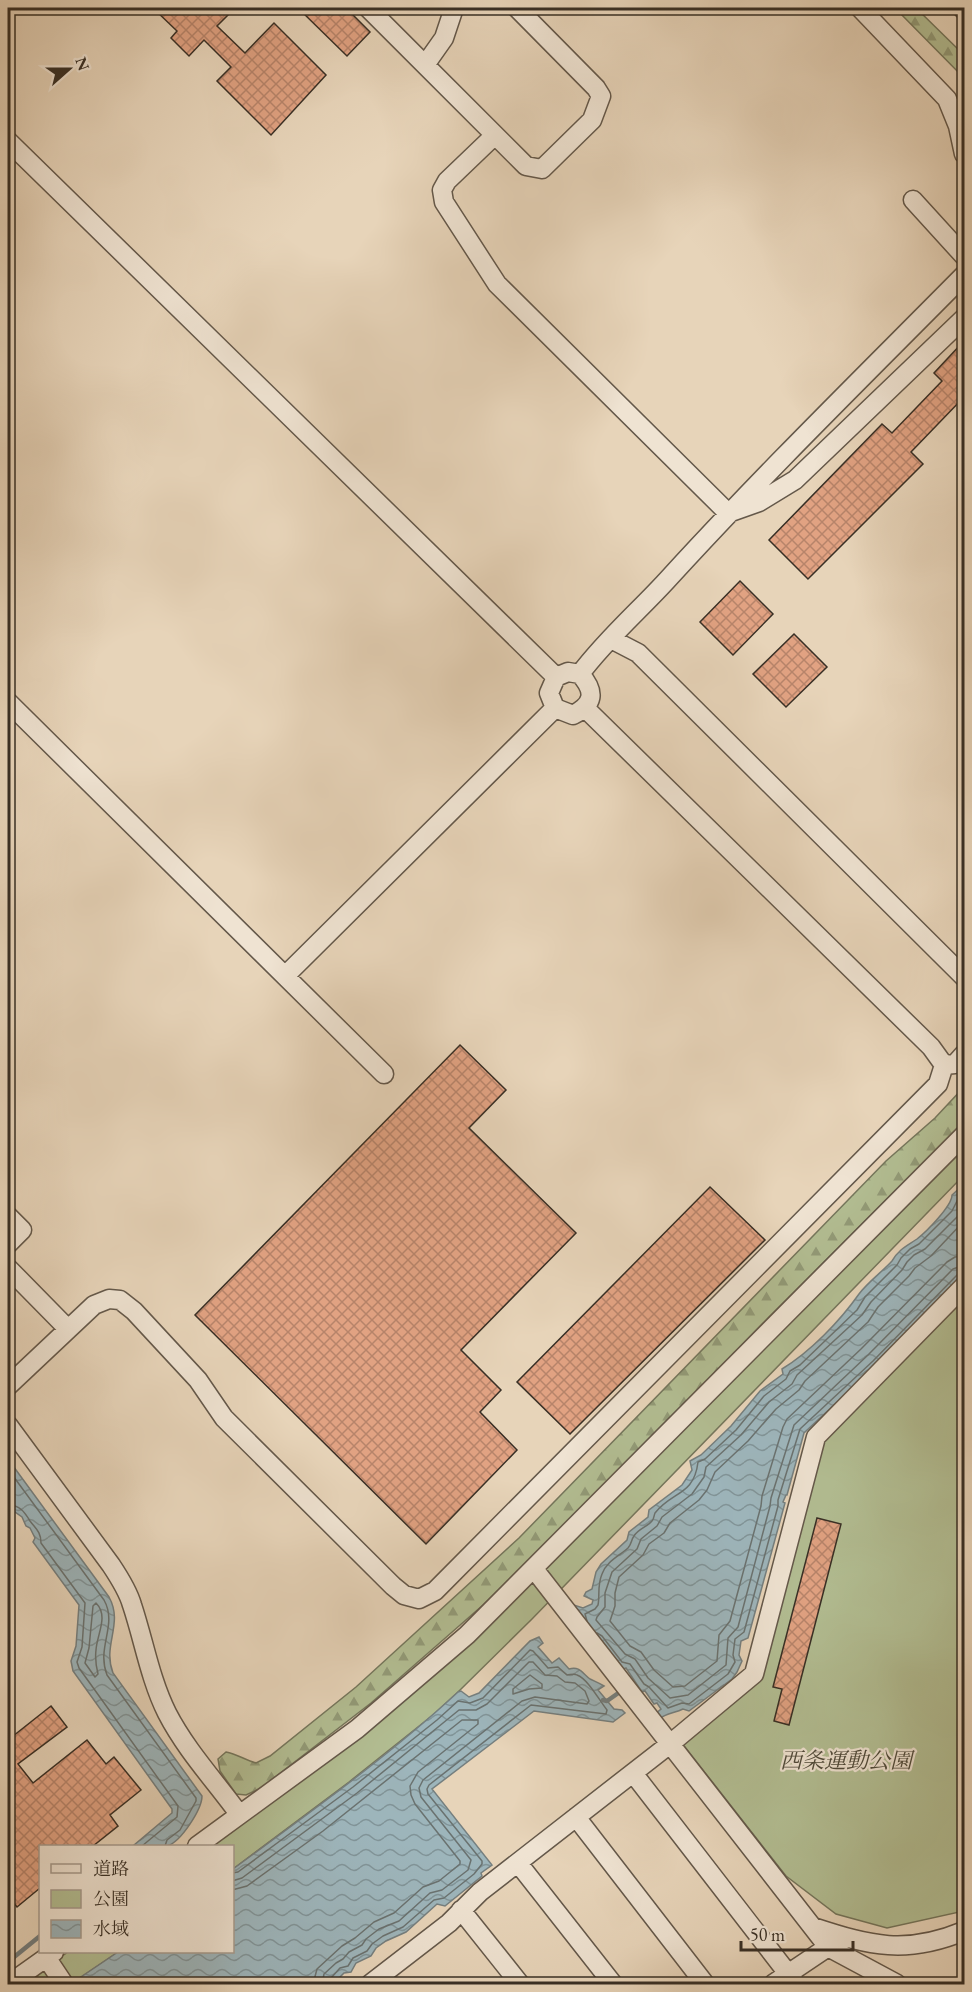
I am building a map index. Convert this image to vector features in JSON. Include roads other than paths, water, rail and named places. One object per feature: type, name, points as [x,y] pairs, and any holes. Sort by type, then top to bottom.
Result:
[{"type":"street","points":[[368,8],[526,166],[542,170],[592,120],[601,96],[596,88],[517,8]]},
{"type":"street","points":[[425,64],[439,48],[454,8]]},
{"type":"street","points":[[860,8],[947,99],[958,126],[964,154]]},
{"type":"street","points":[[495,135],[447,181],[442,190],[444,202],[497,284],[728,513]]},
{"type":"street","points":[[8,141],[556,677]]},
{"type":"street","points":[[913,200],[964,256]]},
{"type":"street","points":[[580,674],[591,659],[728,513],[964,275]]},
{"type":"street","points":[[728,513],[759,502],[795,480],[964,318]]},
{"type":"street","points":[[611,639],[638,653],[964,977]]},
{"type":"street","points":[[568,672],[580,674],[590,685],[591,699],[585,708],[573,715],[555,708],[549,693],[556,677],[568,672]]},
{"type":"street","points":[[8,702],[384,1074]]},
{"type":"street","points":[[285,976],[555,708]]},
{"type":"street","points":[[585,708],[931,1047],[944,1065]]},
{"type":"street","points":[[944,1065],[955,1064],[964,1054]]},
{"type":"street","points":[[8,1386],[94,1305],[109,1299],[120,1300],[134,1311],[198,1380],[224,1418],[393,1586],[404,1595],[419,1599],[435,1591],[938,1084],[944,1065]]},
{"type":"street","points":[[198,1845],[357,1730],[467,1635],[964,1135]]},
{"type":"street","points":[[8,1216],[22,1230],[8,1244]]},
{"type":"street","points":[[8,1268],[69,1329]]},
{"type":"street","points":[[370,1984],[448,1923],[480,1892],[670,1744],[754,1674],[816,1437],[964,1286]]},
{"type":"street","points":[[8,1425],[111,1565],[123,1585],[132,1603],[146,1659],[167,1714],[239,1814]]},
{"type":"street","points":[[534,1569],[828,1947],[897,1984]]},
{"type":"street","points":[[633,1773],[785,1981],[828,1947]]},
{"type":"street","points":[[576,1817],[705,1984]]},
{"type":"street","points":[[518,1863],[613,1984]]},
{"type":"street","points":[[461,1910],[520,1984]]},
{"type":"street","points":[[813,1927],[845,1938],[880,1946],[908,1947],[941,1940],[964,1931]]},
{"type":"street","points":[[9,1984],[50,1954],[64,1984]]},
{"type":"water","points":[[964,1184],[964,1276],[877,1365],[804,1433],[783,1502],[785,1503],[748,1638],[741,1641],[739,1655],[742,1661],[737,1672],[732,1679],[689,1711],[683,1709],[659,1719],[655,1714],[661,1709],[657,1703],[654,1704],[645,1691],[642,1692],[626,1668],[621,1670],[571,1608],[574,1605],[583,1608],[592,1604],[593,1600],[584,1596],[592,1589],[596,1572],[601,1564],[627,1540],[629,1532],[648,1517],[649,1510],[682,1485],[692,1470],[690,1461],[701,1455],[731,1426],[760,1391],[783,1374],[782,1369],[824,1335],[897,1253],[932,1225],[948,1206],[952,1195]]},
{"type":"water","points":[[8,1459],[109,1597],[114,1616],[110,1653],[113,1673],[202,1796],[190,1824],[169,1845],[134,1845],[172,1813],[172,1809],[73,1671],[71,1661],[76,1646],[79,1605],[33,1542],[35,1538],[30,1528],[26,1526],[22,1517],[8,1507]]},
{"type":"water","points":[[539,1637],[543,1643],[538,1647],[552,1663],[559,1658],[569,1669],[578,1669],[590,1679],[604,1686],[598,1690],[614,1709],[625,1713],[613,1722],[534,1711],[432,1789],[492,1865],[445,1906],[437,1904],[406,1932],[376,1948],[371,1956],[356,1963],[351,1972],[344,1973],[333,1984],[87,1984],[78,1979],[117,1953],[234,1953],[234,1868],[377,1761],[458,1692],[461,1691],[469,1697],[479,1693],[530,1641]]},
{"type":"waterway","points":[[603,1700],[607,1701],[624,1689]]},
{"type":"waterway","points":[[8,1962],[39,1937]]},
{"type":"park label","name":"西条運動公園","points":[[846,1760]]}]
